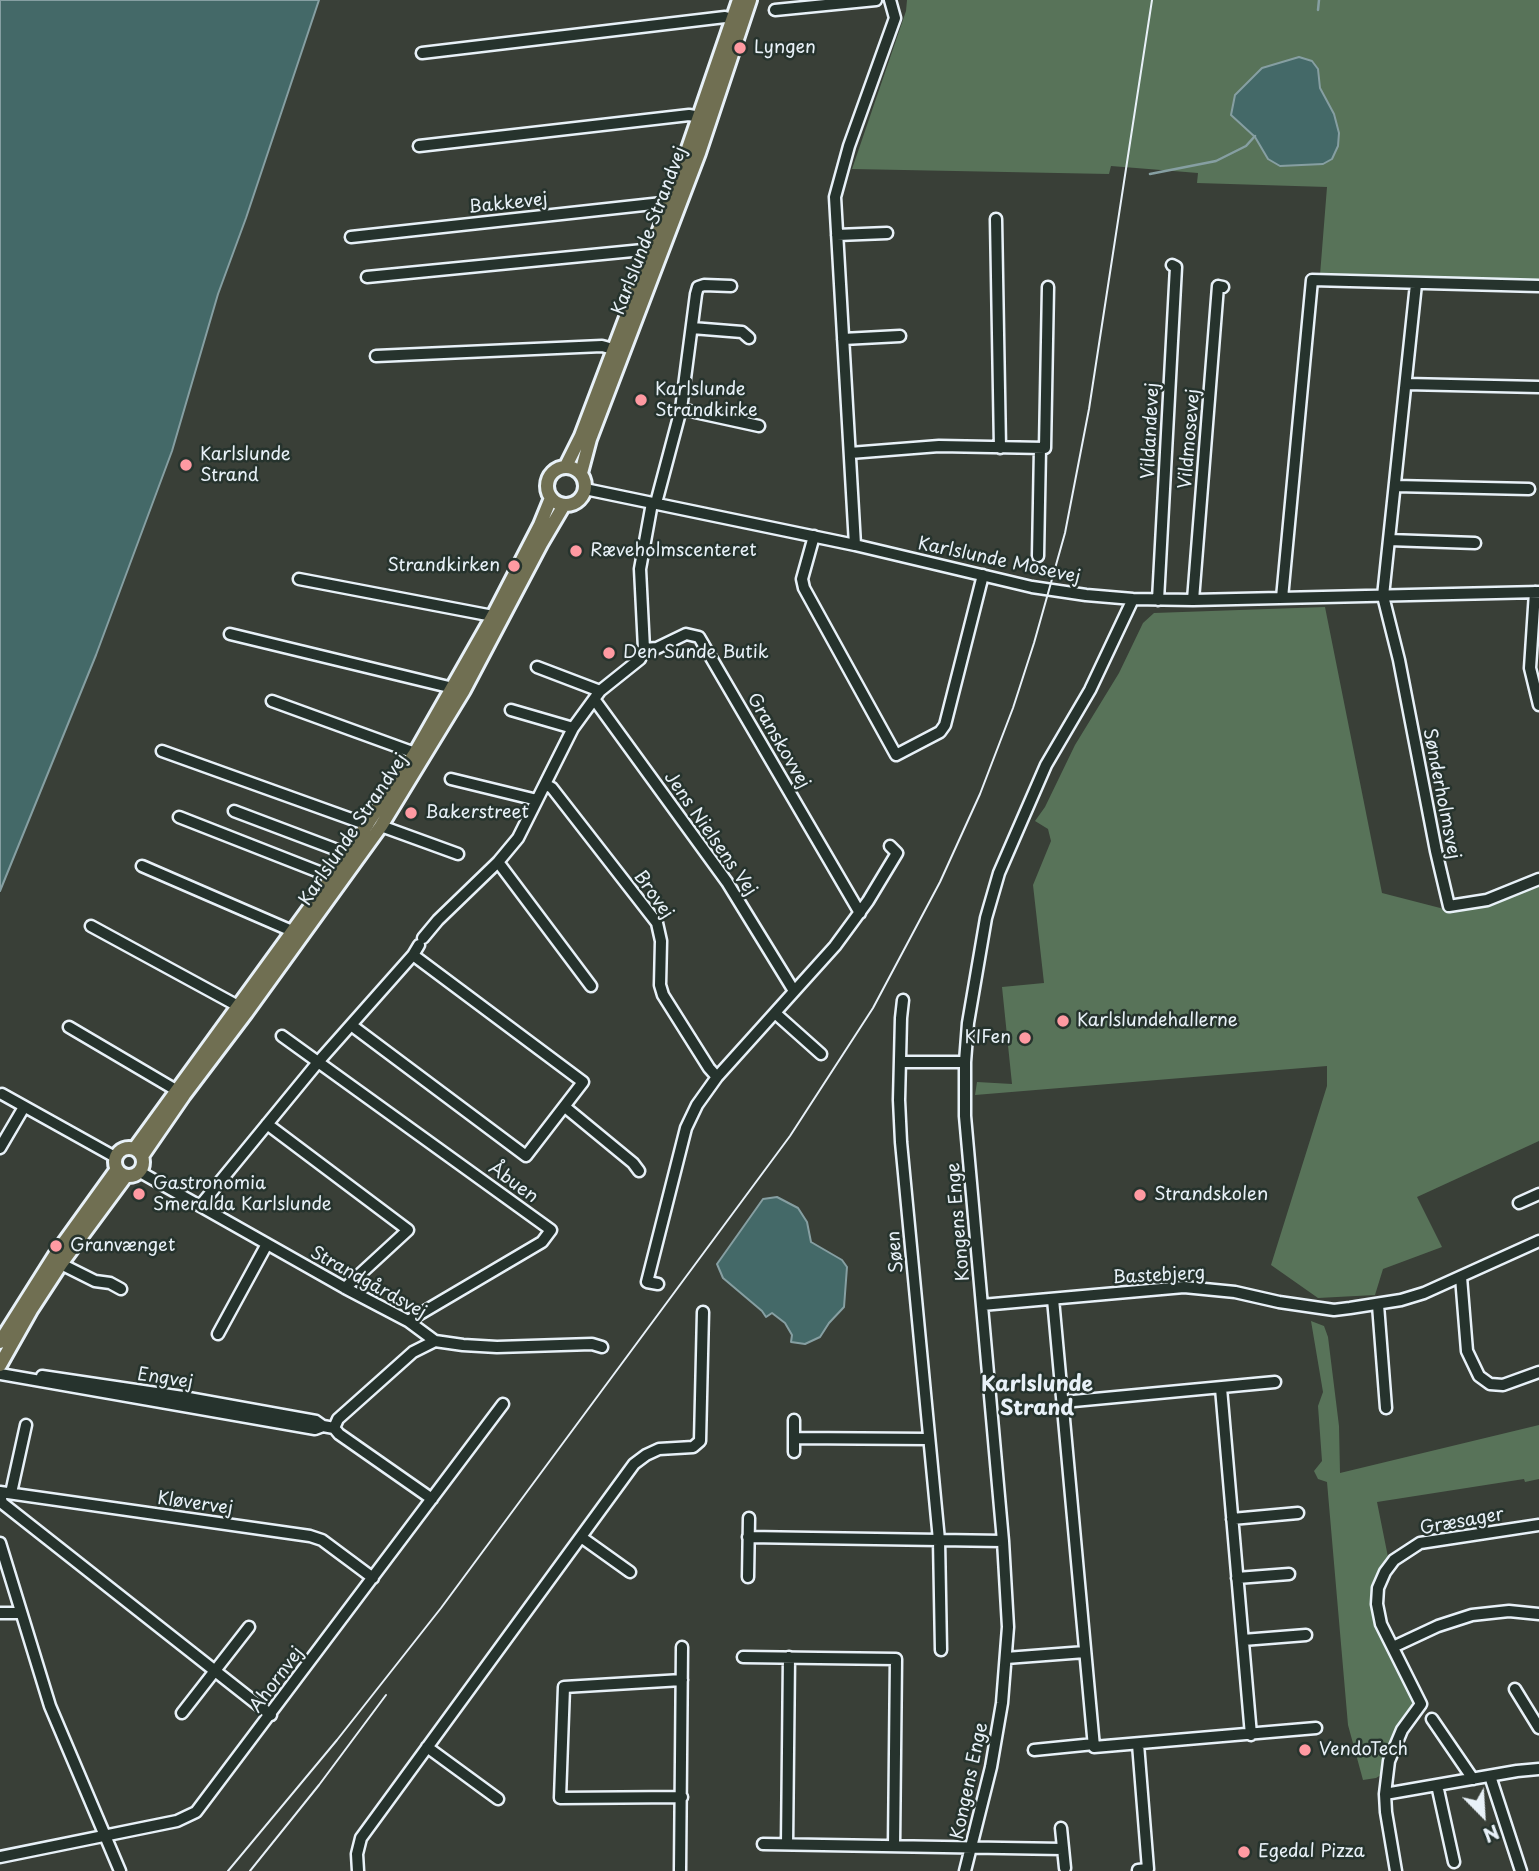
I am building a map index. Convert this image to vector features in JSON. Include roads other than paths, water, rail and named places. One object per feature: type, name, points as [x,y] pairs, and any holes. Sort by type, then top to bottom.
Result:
[{"type":"main road","name":"Karlslunde Strandvej","points":[[566,466],[581,436],[669,204],[739,0]]},
{"type":"main road","name":"Karlslunde Strandvej","points":[[581,473],[590,439],[699,153],[750,0]]},
{"type":"main road","points":[[566,466],[581,473],[585,489],[580,499],[564,505],[551,498],[547,486],[554,470],[566,466]]},
{"type":"main road","name":"Karlslunde Strandvej","points":[[139,1152],[238,1006],[348,854],[375,825],[493,616],[551,498]]},
{"type":"main road","name":"Karlslunde Strandvej","points":[[180,1092],[246,1013],[464,690],[564,505]]},
{"type":"main road","points":[[0,1365],[120,1167],[121,1150],[139,1152],[144,1164],[139,1172],[120,1167]]},
{"type":"main road","points":[[0,1342],[55,1255],[120,1167]]},
{"type":"street","points":[[775,10],[876,0]]},
{"type":"street","points":[[855,545],[835,197],[895,18],[890,0]]},
{"type":"street","points":[[422,53],[725,17],[732,19]]},
{"type":"street","points":[[419,146],[690,115],[700,117]]},
{"type":"street","name":"Bakkevej","points":[[351,237],[669,204]]},
{"type":"street","points":[[996,219],[1000,448]]},
{"type":"street","points":[[837,236],[887,233]]},
{"type":"street","points":[[367,277],[643,250],[650,253]]},
{"type":"street","name":"Vildandevej","points":[[1158,600],[1176,267],[1172,265]]},
{"type":"street","points":[[1282,598],[1312,280],[1539,286]]},
{"type":"street","points":[[1383,596],[1416,284]]},
{"type":"street","points":[[200,1206],[319,1061],[413,955],[438,920],[498,862],[518,838],[573,729],[597,695],[640,659],[644,649],[640,569],[654,503],[681,409],[698,287],[731,286]]},
{"type":"street","name":"Vildmosevej","points":[[1193,600],[1218,286],[1223,286]]},
{"type":"street","points":[[1038,556],[1048,287]]},
{"type":"street","points":[[692,328],[742,332],[749,338]]},
{"type":"street","points":[[843,339],[900,336]]},
{"type":"street","points":[[376,356],[602,346],[613,349]]},
{"type":"street","points":[[1406,384],[1539,387]]},
{"type":"street","points":[[681,409],[759,426]]},
{"type":"street","points":[[850,453],[939,446],[1043,448]]},
{"type":"street","points":[[1395,486],[1529,489]]},
{"type":"street","name":"Karlslunde Mosevej","points":[[585,489],[814,536],[1046,589],[1133,599],[1537,592]]},
{"type":"street","points":[[814,536],[802,579],[804,589],[896,755],[940,732],[944,725],[983,575]]},
{"type":"street","points":[[1389,540],[1475,543]]},
{"type":"street","points":[[299,579],[493,616]]},
{"type":"street","points":[[1537,592],[1530,668],[1539,705]]},
{"type":"street","name":"Sønderholmsvej","points":[[1383,596],[1399,660],[1449,906],[1487,900],[1539,879]]},
{"type":"street","name":"Kongens Enge","points":[[965,1871],[992,1767],[1002,1703],[1008,1592],[965,1116],[965,1062],[974,983],[986,918],[999,873],[1046,765],[1090,690],[1133,599]]},
{"type":"street","points":[[230,634],[453,688]]},
{"type":"street","name":"Granskovvej","points":[[644,649],[657,648],[685,634],[699,637],[860,913]]},
{"type":"street","points":[[537,667],[597,695]]},
{"type":"street","name":"Jens Nielsens Vej","points":[[597,695],[727,882],[794,990]]},
{"type":"street","points":[[272,701],[415,753]]},
{"type":"street","points":[[511,710],[573,729]]},
{"type":"street","points":[[162,751],[458,854]]},
{"type":"street","points":[[451,779],[537,800]]},
{"type":"street","name":"Brovej","points":[[545,784],[552,788],[657,923],[661,942],[660,985],[663,995],[717,1077]]},
{"type":"street","points":[[234,811],[348,854]]},
{"type":"street","name":"Karlslunde Strandvej","points":[[179,817],[332,877]]},
{"type":"street","points":[[658,1284],[647,1282],[687,1128],[697,1105],[717,1077],[835,946],[860,913],[897,853],[890,846]]},
{"type":"street","points":[[498,862],[591,986]]},
{"type":"street","points":[[142,866],[292,932]]},
{"type":"street","points":[[91,926],[238,1006]]},
{"type":"street","points":[[351,1025],[526,1156],[583,1082],[413,955]]},
{"type":"street","name":"Søen","points":[[903,1000],[900,1062],[901,1142],[939,1540],[942,1650]]},
{"type":"street","points":[[775,1013],[821,1054]]},
{"type":"street","points":[[69,1027],[180,1092]]},
{"type":"street","points":[[282,1036],[319,1061]]},
{"type":"street","name":"Åbuen","points":[[319,1061],[551,1230],[542,1242],[408,1321]]},
{"type":"street","points":[[900,1062],[965,1062]]},
{"type":"street","points":[[2,1094],[120,1167]]},
{"type":"street","points":[[0,1148],[24,1107]]},
{"type":"street","points":[[565,1107],[633,1163],[639,1171]]},
{"type":"street","points":[[267,1124],[408,1230],[345,1288]]},
{"type":"street","name":"Strandgårdsvej","points":[[139,1172],[408,1321],[435,1341],[497,1347],[592,1343],[602,1347]]},
{"type":"street","points":[[1519,1203],[1539,1194]]},
{"type":"street","name":"Bastebjerg","points":[[982,1305],[1184,1287],[1235,1292],[1279,1303],[1334,1310],[1378,1305],[1424,1293],[1539,1241]]},
{"type":"street","points":[[218,1334],[267,1244]]},
{"type":"street","points":[[61,1264],[121,1289]]},
{"type":"street","points":[[1461,1277],[1467,1352],[1479,1377],[1490,1384],[1503,1385],[1539,1371]]},
{"type":"street","points":[[1053,1299],[1094,1748],[1316,1728]]},
{"type":"street","points":[[1378,1305],[1386,1408]]},
{"type":"street","points":[[358,1871],[357,1854],[361,1838],[634,1464],[659,1449],[693,1447],[700,1441],[704,1312]]},
{"type":"street","points":[[432,1499],[328,1427],[413,1352],[435,1341]]},
{"type":"street","name":"Engvej","points":[[0,1373],[315,1429],[328,1427]]},
{"type":"street","points":[[1063,1402],[1275,1382]]},
{"type":"street","points":[[1221,1388],[1251,1735]]},
{"type":"street","name":"Ahornvej","points":[[0,1857],[177,1821],[197,1812],[503,1404]]},
{"type":"street","points":[[794,1420],[794,1452]]},
{"type":"street","points":[[26,1424],[2,1503],[271,1715]]},
{"type":"street","points":[[794,1438],[928,1439]]},
{"type":"street","name":"Kløvervej","points":[[4,1493],[310,1536],[322,1541],[373,1578]]},
{"type":"street","points":[[1233,1519],[1298,1513]]},
{"type":"street","points":[[748,1577],[749,1518]]},
{"type":"street","name":"Græsager","points":[[1396,1871],[1385,1794],[1389,1761],[1395,1744],[1421,1704],[1381,1624],[1377,1604],[1378,1588],[1394,1560],[1420,1543],[1539,1525]]},
{"type":"street","points":[[580,1537],[630,1572]]},
{"type":"street","points":[[748,1537],[1003,1541]]},
{"type":"street","points":[[0,1543],[50,1706],[120,1871]]},
{"type":"street","points":[[1237,1578],[1289,1574]]},
{"type":"street","points":[[1393,1647],[1438,1626],[1472,1615],[1509,1611],[1539,1614]]},
{"type":"street","points":[[0,1614],[20,1613]]},
{"type":"street","points":[[183,1713],[249,1627]]},
{"type":"street","points":[[1243,1640],[1306,1635]]},
{"type":"street","points":[[680,1871],[682,1647]]},
{"type":"street","points":[[1006,1658],[1085,1652]]},
{"type":"street","points":[[743,1657],[896,1659],[894,1846]]},
{"type":"street","points":[[787,1844],[789,1657]]},
{"type":"street","points":[[682,1680],[564,1687],[560,1798],[682,1797]]},
{"type":"street","points":[[1515,1689],[1539,1728]]},
{"type":"street","points":[[1432,1719],[1473,1779]]},
{"type":"street","points":[[1034,1749],[1094,1744]]},
{"type":"street","points":[[1138,1744],[1148,1869],[1138,1870]]},
{"type":"street","points":[[426,1747],[498,1799]]},
{"type":"street","points":[[1385,1794],[1539,1770]]},
{"type":"street","points":[[1490,1776],[1521,1871]]},
{"type":"street","points":[[1437,1785],[1454,1862]]},
{"type":"street","points":[[1061,1828],[1065,1868]]},
{"type":"street","points":[[763,1844],[1063,1849]]},
{"type":"water","points":[[0,0],[319,0],[218,294],[172,451],[96,655],[0,891]]},
{"type":"water","points":[[1299,57],[1312,61],[1318,69],[1320,88],[1334,114],[1339,133],[1338,146],[1332,159],[1323,164],[1280,166],[1268,159],[1255,137],[1231,115],[1235,95],[1262,68]]},
{"type":"water","points":[[777,1197],[798,1208],[807,1222],[811,1242],[842,1260],[847,1267],[844,1307],[820,1337],[805,1344],[791,1342],[792,1335],[785,1323],[772,1313],[766,1317],[723,1278],[717,1264],[763,1199]]},
{"type":"waterway","points":[[1318,10],[1319,0]]},
{"type":"waterway","points":[[1150,174],[1216,161],[1246,146],[1255,136]]},
{"type":"tram line","points":[[228,1871],[337,1740],[441,1608],[790,1136],[873,1008],[940,882],[980,794],[1013,708],[1065,533],[1089,409],[1152,0]]},
{"type":"tram line","points":[[250,1871],[386,1695]]},
{"type":"place","name":"Lyngen","points":[[740,48]]},
{"type":"place","name":"Karlslunde Strandkirke","points":[[641,400]]},
{"type":"place","name":"Karlslunde Strand","points":[[186,465]]},
{"type":"place","name":"Ræveholmscenteret","points":[[576,551]]},
{"type":"place","name":"Strandkirken","points":[[514,566]]},
{"type":"place","name":"Den Sunde Butik","points":[[609,653]]},
{"type":"place","name":"Bakerstreet","points":[[411,813]]},
{"type":"place","name":"Karlslundehallerne","points":[[1063,1021]]},
{"type":"place","name":"KIFen","points":[[1025,1038]]},
{"type":"place","name":"Gastronomia Smeralda Karlslunde","points":[[139,1194]]},
{"type":"place","name":"Strandskolen","points":[[1140,1195]]},
{"type":"place","name":"Granvænget","points":[[56,1246]]},
{"type":"place","name":"VendoTech","points":[[1305,1750]]},
{"type":"place","name":"Egedal Pizza","points":[[1244,1852]]},
{"type":"district","name":"Karlslunde Strand","points":[[1037,1397]]}]
